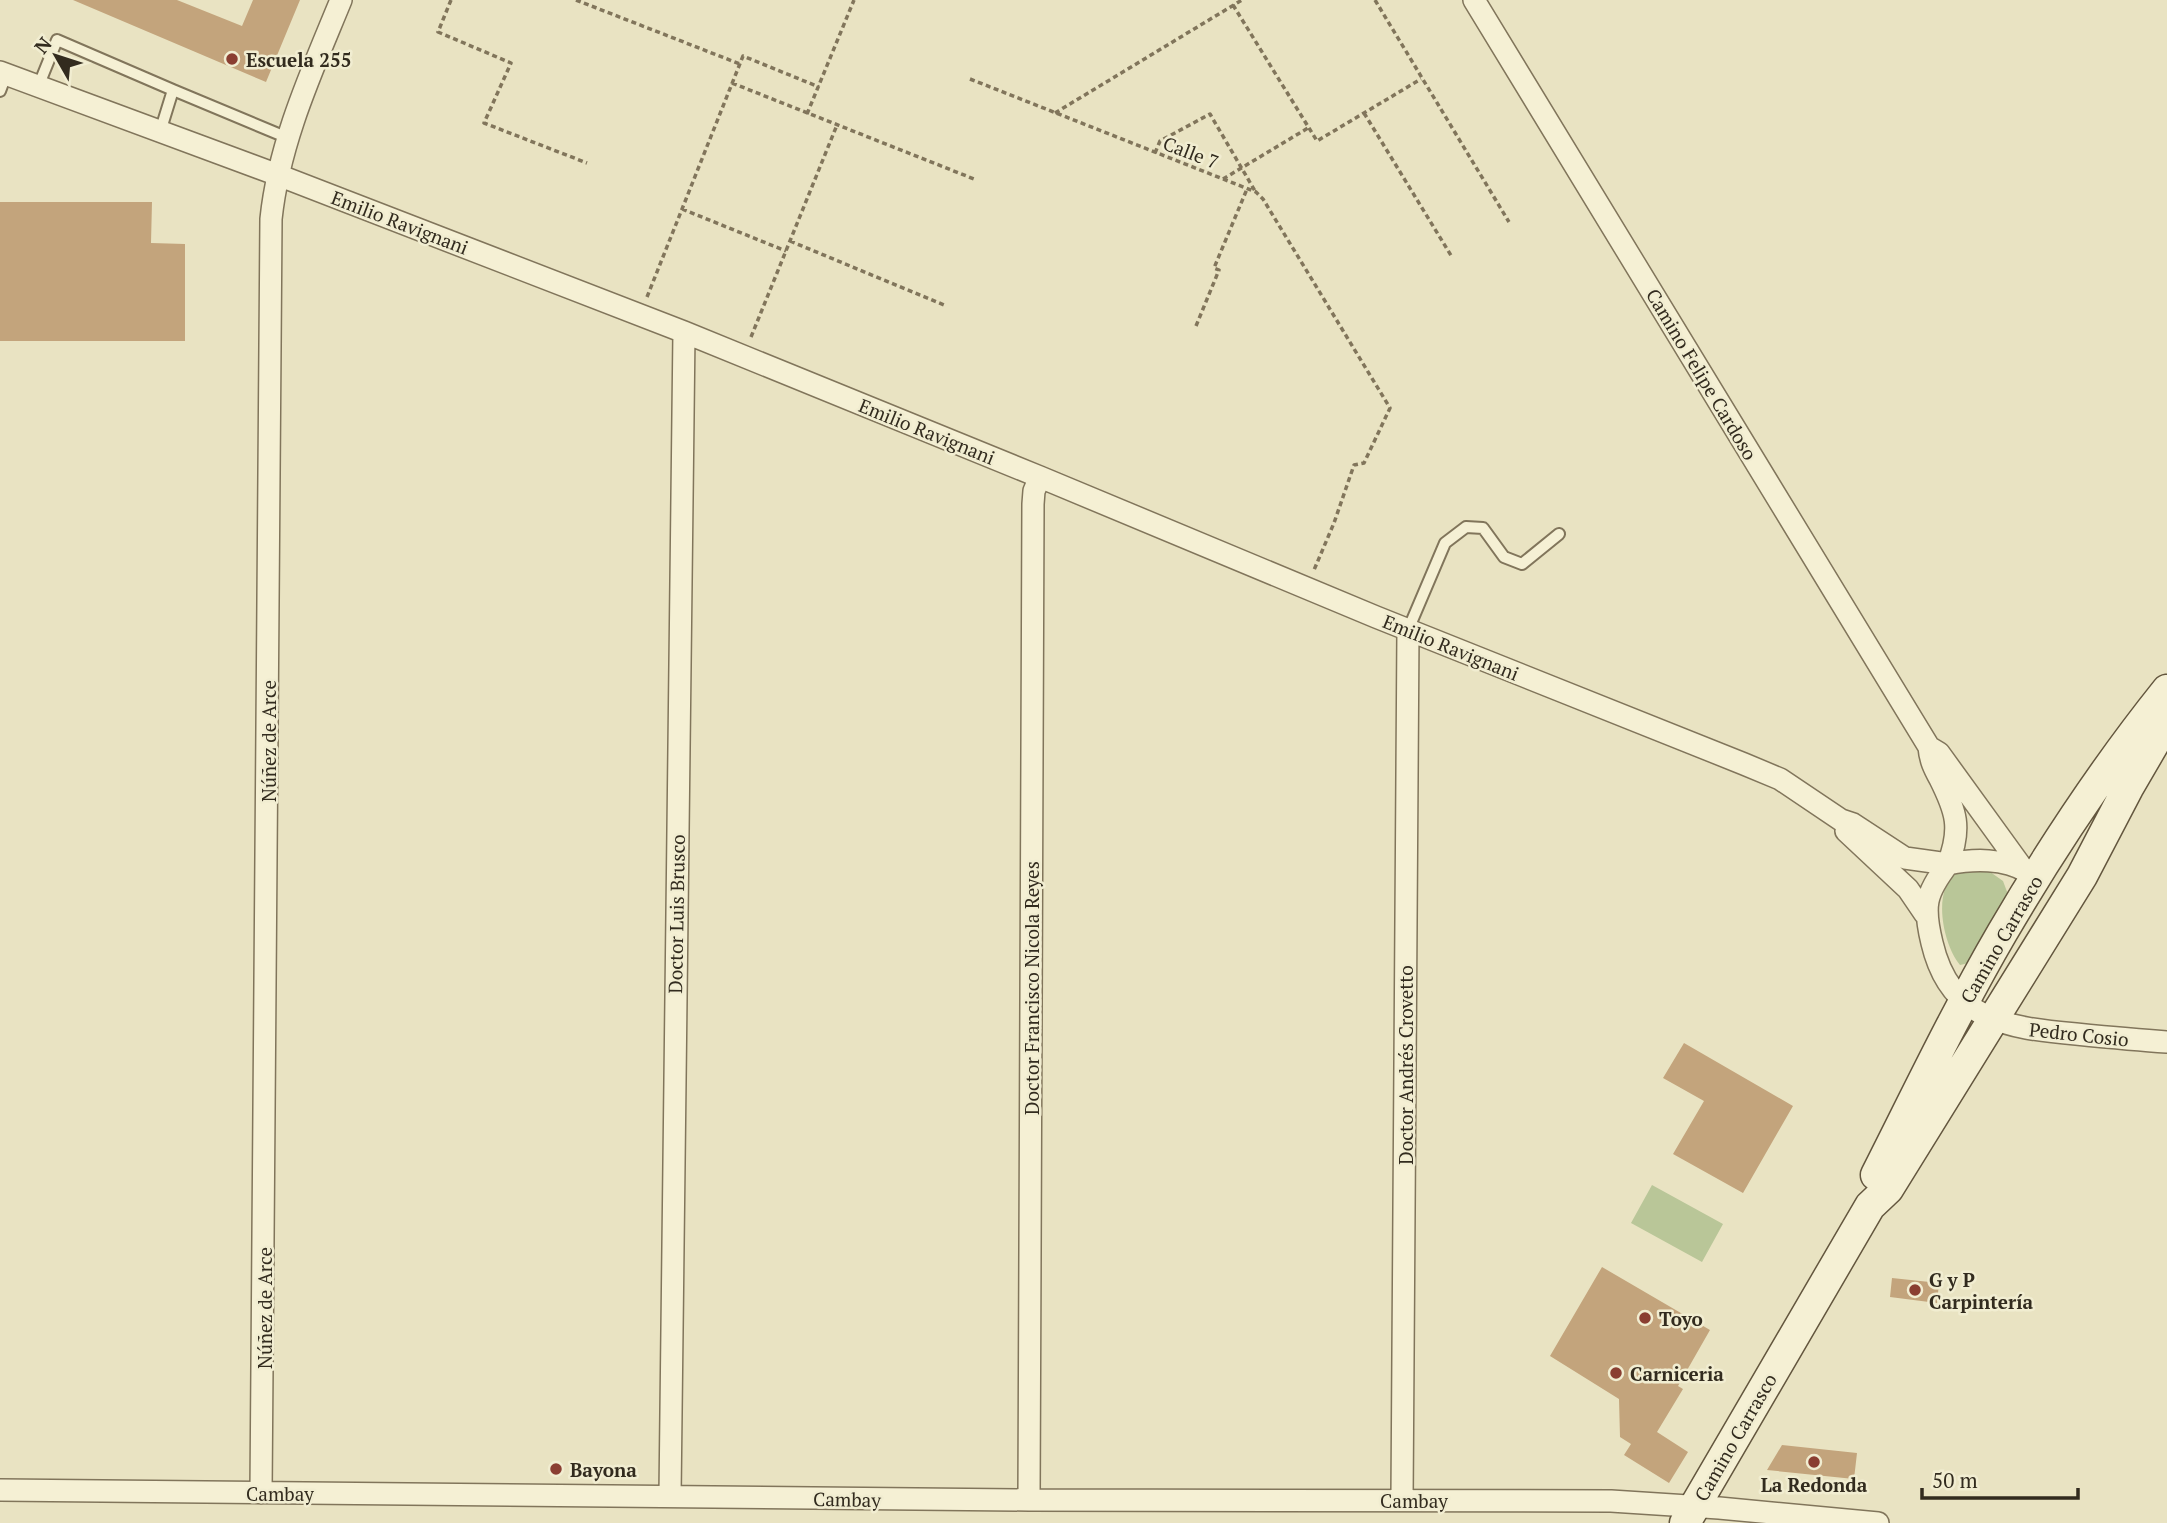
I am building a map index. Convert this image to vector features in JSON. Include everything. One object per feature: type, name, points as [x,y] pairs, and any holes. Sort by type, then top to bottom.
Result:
[{"type":"main road","name":"Camino Carrasco","points":[[1870,1206],[1871,1184],[2029,874],[2167,690]]},
{"type":"main road","name":"Camino Carrasco","points":[[1690,1515],[1870,1206],[1888,1189],[2082,876],[2167,721]]},
{"type":"main road","points":[[1993,1018],[2038,908],[2039,890],[2029,874]]},
{"type":"street","name":"Núñez de Arce","points":[[261,1493],[271,219],[278,175],[288,138],[341,0]]},
{"type":"street","name":"Camino Felipe Cardoso","points":[[1474,0],[1929,747],[1930,759],[1955,814],[1956,844],[1948,864]]},
{"type":"street","name":"Emilio Ravignani","points":[[2,79],[38,87],[278,175],[684,332],[1408,630],[1744,764],[1780,779],[1905,858],[1948,864],[1969,860],[1991,862],[2029,874]]},
{"type":"street","name":"Doctor Luis Brusco","points":[[670,1496],[684,332]]},
{"type":"street","name":"Doctor Francisco Nicola Reyes","points":[[1029,1500],[1033,504],[1040,477]]},
{"type":"street","name":"Doctor Andrés Crovetto","points":[[1402,1500],[1408,630]]},
{"type":"street","name":"Camino Felipe Cardoso","points":[[1929,747],[1939,753],[2029,874]]},
{"type":"street","name":"Emilio Ravignani","points":[[1841,820],[1846,831],[1908,889],[1925,914],[1936,962],[1953,992],[1976,1011],[1993,1018]]},
{"type":"street","name":"Emilio Ravignani","points":[[1925,914],[1935,880],[1948,864]]},
{"type":"street","name":"Pedro Cosio","points":[[1993,1018],[2025,1030],[2167,1042]]},
{"type":"street","name":"Cambay","points":[[0,1490],[1029,1500],[1611,1501],[1690,1515],[1878,1523]]},
{"type":"lane","points":[[38,87],[57,40],[288,138]]},
{"type":"lane","points":[[160,132],[173,90]]},
{"type":"lane","points":[[1408,630],[1445,542],[1466,527],[1483,527],[1504,557],[1522,564],[1559,534]]},
{"type":"path","points":[[451,0],[438,32],[511,63],[484,123],[587,163]]},
{"type":"path","points":[[576,0],[740,64]]},
{"type":"path","points":[[807,114],[854,0]]},
{"type":"path","points":[[1055,113],[1242,0]]},
{"type":"path","points":[[1375,0],[1508,222]]},
{"type":"path","points":[[1233,5],[1317,141],[1421,79]]},
{"type":"path","points":[[640,315],[743,56],[819,87]]},
{"type":"path","name":"Calle 7","points":[[970,79],[1256,192]]},
{"type":"path","points":[[732,83],[974,179]]},
{"type":"path","points":[[1364,113],[1452,257]]},
{"type":"path","points":[[1155,153],[1160,141],[1210,114],[1390,408],[1364,463],[1354,465],[1334,523],[1306,588]]},
{"type":"path","points":[[743,356],[836,125]]},
{"type":"path","points":[[1223,179],[1308,128]]},
{"type":"path","points":[[1196,326],[1219,270],[1214,268],[1247,189]]},
{"type":"path","points":[[682,209],[786,251]]},
{"type":"path","points":[[790,241],[944,304]]},
{"type":"green space","points":[[1986,869],[2003,881],[2009,897],[1969,963],[1960,965],[1949,944],[1942,917],[1945,890],[1958,872]]},
{"type":"green space","points":[[1652,1185],[1723,1224],[1702,1262],[1631,1223]]},
{"type":"building","points":[[73,0],[177,0],[242,26],[253,0],[300,0],[266,82]]},
{"type":"building","points":[[0,202],[152,202],[151,243],[185,244],[185,341],[0,341]]},
{"type":"building","points":[[1684,1043],[1793,1106],[1743,1193],[1673,1154],[1704,1101],[1663,1078]]},
{"type":"building","points":[[1602,1267],[1710,1330],[1678,1386],[1683,1389],[1657,1432],[1688,1452],[1669,1483],[1624,1455],[1631,1444],[1620,1437],[1619,1399],[1550,1356]]},
{"type":"building","name":"G y P Carpintería","points":[[1892,1278],[1939,1283],[1937,1303],[1890,1297]]},
{"type":"building","name":"La Redonda","points":[[1782,1445],[1857,1453],[1854,1479],[1767,1470]]},
{"type":"place","name":"Escuela 255","points":[[232,59]]},
{"type":"place","name":"G y P Carpintería","points":[[1915,1290]]},
{"type":"place","name":"Toyo","points":[[1645,1318]]},
{"type":"place","name":"Carniceria","points":[[1616,1373]]},
{"type":"place","name":"La Redonda","points":[[1814,1462]]},
{"type":"place","name":"Bayona","points":[[556,1469]]}]
